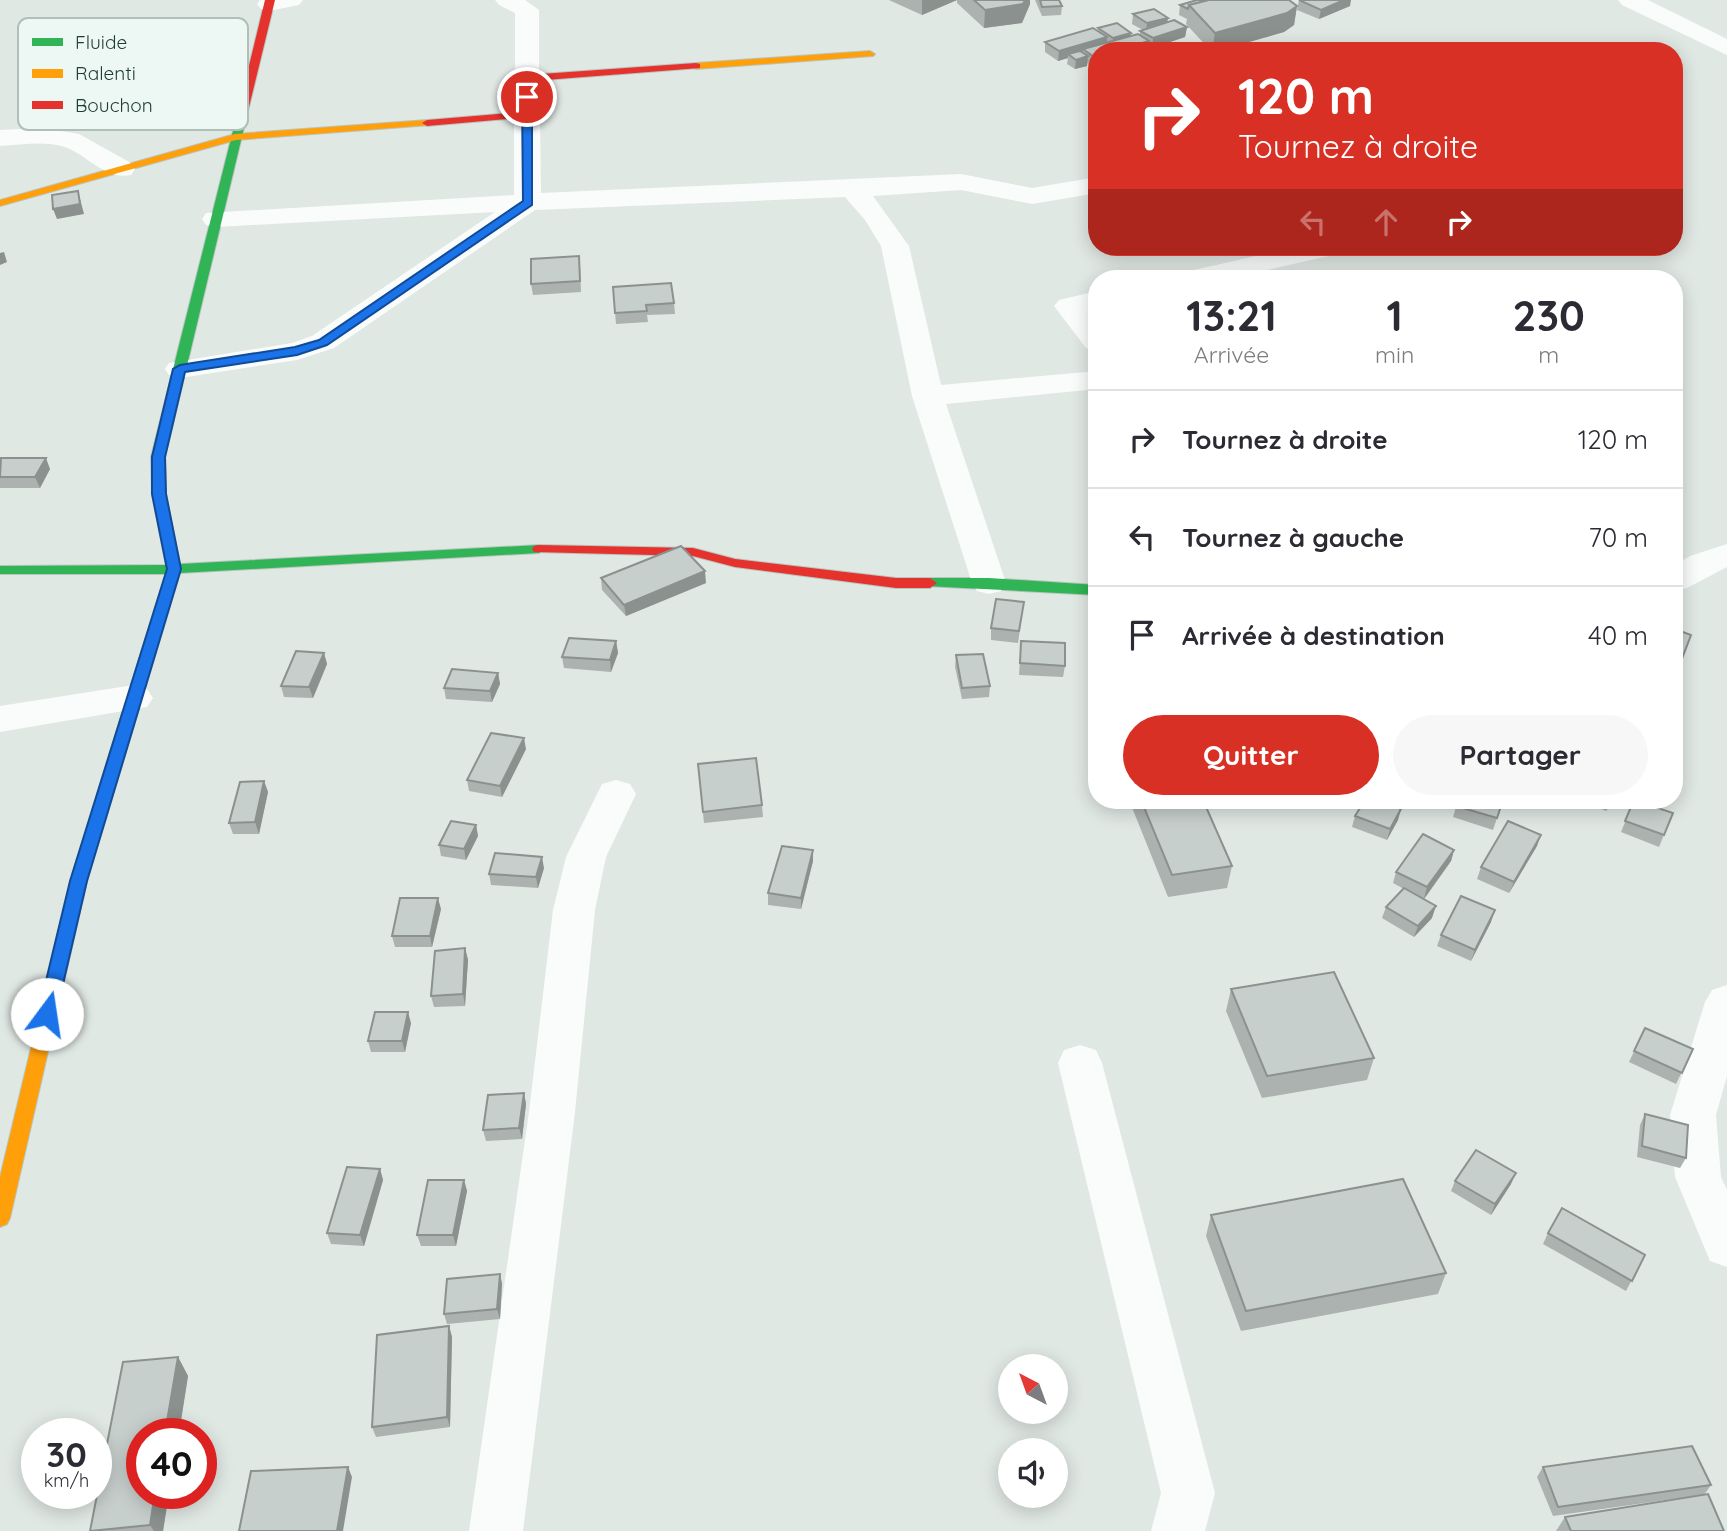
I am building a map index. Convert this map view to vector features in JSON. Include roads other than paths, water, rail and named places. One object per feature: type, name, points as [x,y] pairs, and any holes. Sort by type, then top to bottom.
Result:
[{"type":"street","points":[[506,0],[527,10],[528,202]]},
{"type":"street","points":[[248,95],[277,1]]},
{"type":"street","points":[[1642,2],[1727,48]]},
{"type":"street","points":[[527,78],[870,54]]},
{"type":"street","points":[[0,203],[235,137],[527,115]]},
{"type":"street","points":[[0,1218],[79,881],[174,569],[159,494],[158,457],[237,130]]},
{"type":"street","points":[[0,138],[43,136],[70,139],[122,169]]},
{"type":"street","points":[[216,219],[961,182],[1032,196],[1088,187]]},
{"type":"street","points":[[852,189],[876,216],[895,246],[928,396],[989,583]]},
{"type":"street","points":[[180,369],[297,351],[323,342],[528,202]]},
{"type":"street","points":[[1230,270],[1292,256]]},
{"type":"street","points":[[1088,302],[1069,306],[1088,330]]},
{"type":"street","points":[[928,396],[1088,381]]},
{"type":"street","points":[[0,570],[174,569],[566,548],[693,552],[734,563],[896,583],[989,583],[1088,589]]},
{"type":"street","points":[[1683,575],[1702,564],[1727,555]]},
{"type":"street","points":[[0,719],[134,698]]},
{"type":"street","points":[[496,1531],[552,1112],[574,910],[586,857],[616,794]]},
{"type":"street","points":[[1727,1002],[1693,1115],[1698,1177],[1727,1246]]},
{"type":"street","points":[[1080,1063],[1188,1493],[1178,1531]]}]
